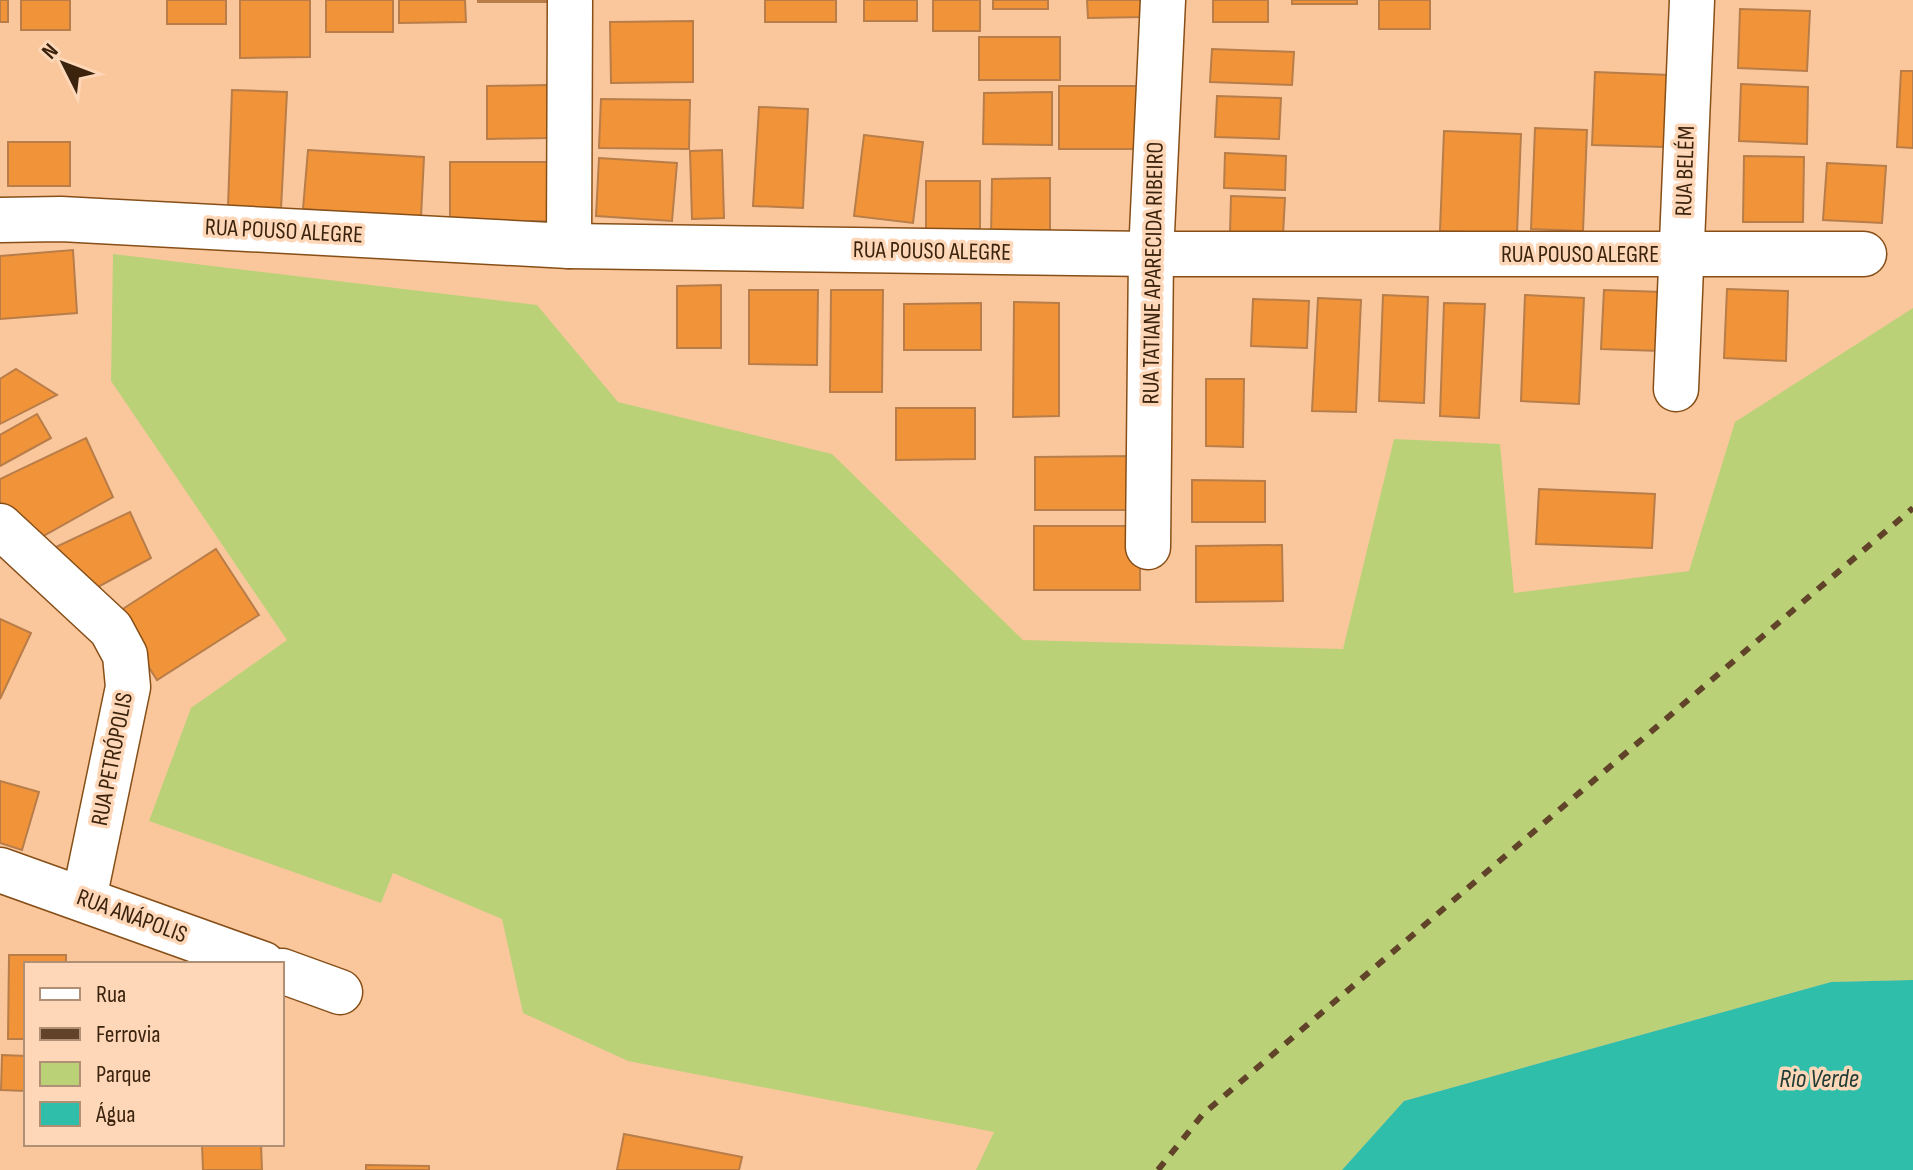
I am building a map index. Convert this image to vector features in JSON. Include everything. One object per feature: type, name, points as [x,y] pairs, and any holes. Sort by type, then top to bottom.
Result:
[{"type":"street","points":[[569,246],[570,0]]},
{"type":"street","name":"RUA TATIANE APARECIDA RIBEIRO","points":[[1148,547],[1151,254],[1163,0]]},
{"type":"street","name":"RUA BELÉM","points":[[1676,389],[1692,0]]},
{"type":"street","name":"RUA POUSO ALEGRE","points":[[0,220],[61,219],[569,246],[1151,254],[1864,254]]},
{"type":"street","name":"RUA PETRÓPOLIS","points":[[0,526],[111,629],[125,655],[128,687],[84,899]]},
{"type":"street","name":"RUA ANÁPOLIS","points":[[0,870],[257,962]]},
{"type":"street","points":[[284,972],[340,992]]},
{"type":"green space","points":[[113,254],[537,305],[618,402],[832,454],[1023,640],[1343,649],[1394,439],[1500,444],[1514,593],[1689,571],[1735,422],[1913,308],[1913,980],[1831,982],[1404,1101],[1342,1170],[976,1170],[994,1132],[628,1061],[523,1013],[502,919],[393,873],[381,903],[149,821],[191,708],[287,640],[111,381]]},
{"type":"water","name":"Rio Verde","points":[[1913,980],[1913,1170],[1342,1170],[1404,1101],[1831,982]]},
{"type":"building","points":[[0,0],[8,0],[8,22],[0,22]]},
{"type":"building","points":[[21,0],[70,0],[70,30],[21,30]]},
{"type":"building","points":[[167,0],[226,0],[226,24],[167,24]]},
{"type":"building","points":[[240,0],[310,0],[310,57],[240,58]]},
{"type":"building","points":[[326,0],[393,0],[393,32],[326,32]]},
{"type":"building","points":[[399,0],[465,0],[466,22],[399,23]]},
{"type":"building","points":[[548,0],[548,2],[478,2]]},
{"type":"building","points":[[765,0],[836,0],[836,22],[765,22]]},
{"type":"building","points":[[864,0],[917,0],[917,21],[864,21]]},
{"type":"building","points":[[933,0],[980,0],[980,31],[933,31]]},
{"type":"building","points":[[993,0],[1048,0],[1048,9],[993,9]]},
{"type":"building","points":[[1087,0],[1145,0],[1145,17],[1088,18]]},
{"type":"building","points":[[1213,0],[1268,0],[1268,22],[1213,22]]},
{"type":"building","points":[[1292,0],[1357,0],[1357,4],[1292,4]]},
{"type":"building","points":[[1379,0],[1430,0],[1430,29],[1379,29]]},
{"type":"building","points":[[1740,9],[1810,11],[1807,71],[1738,68]]},
{"type":"building","points":[[693,21],[693,82],[611,83],[610,22]]},
{"type":"building","points":[[979,37],[1060,37],[1060,80],[979,80]]},
{"type":"building","points":[[1212,49],[1294,52],[1292,85],[1210,82]]},
{"type":"building","points":[[1901,71],[1913,71],[1913,148],[1897,147]]},
{"type":"building","points":[[1595,72],[1669,75],[1665,147],[1592,145]]},
{"type":"building","points":[[1741,84],[1808,87],[1807,144],[1739,141]]},
{"type":"building","points":[[547,85],[548,138],[487,139],[487,86]]},
{"type":"building","points":[[1059,86],[1141,86],[1140,149],[1059,149]]},
{"type":"building","points":[[232,90],[287,92],[281,209],[228,207]]},
{"type":"building","points":[[1052,92],[1052,145],[983,144],[984,93]]},
{"type":"building","points":[[1217,96],[1281,98],[1279,139],[1215,137]]},
{"type":"building","points":[[601,99],[690,100],[689,149],[599,148]]},
{"type":"building","points":[[759,107],[808,109],[803,208],[753,206]]},
{"type":"building","points":[[1535,128],[1587,130],[1583,231],[1531,229]]},
{"type":"building","points":[[1444,131],[1521,134],[1517,234],[1440,231]]},
{"type":"building","points":[[864,135],[923,142],[913,223],[854,216]]},
{"type":"building","points":[[8,142],[70,142],[70,186],[8,186]]},
{"type":"building","points":[[308,150],[424,157],[421,217],[303,209]]},
{"type":"building","points":[[722,150],[724,218],[692,219],[690,151]]},
{"type":"building","points":[[1225,153],[1286,156],[1285,190],[1224,188]]},
{"type":"building","points":[[1744,156],[1804,157],[1803,222],[1743,222]]},
{"type":"building","points":[[599,158],[677,163],[672,221],[596,216]]},
{"type":"building","points":[[450,162],[547,162],[548,221],[450,221]]},
{"type":"building","points":[[1827,163],[1886,166],[1882,223],[1823,220]]},
{"type":"building","points":[[1050,178],[1050,237],[991,237],[992,179]]},
{"type":"building","points":[[926,181],[980,181],[980,229],[926,229]]},
{"type":"building","points":[[1231,196],[1285,198],[1283,235],[1230,233]]},
{"type":"building","points":[[73,250],[77,313],[0,319],[0,256]]},
{"type":"building","points":[[721,285],[721,348],[677,348],[677,286]]},
{"type":"building","points":[[1727,289],[1788,291],[1786,361],[1724,358]]},
{"type":"building","points":[[749,290],[818,290],[817,365],[749,364]]},
{"type":"building","points":[[831,290],[883,290],[882,392],[830,392]]},
{"type":"building","points":[[1604,290],[1662,292],[1660,351],[1601,349]]},
{"type":"building","points":[[1383,295],[1428,297],[1424,403],[1379,401]]},
{"type":"building","points":[[1525,295],[1584,298],[1579,404],[1521,401]]},
{"type":"building","points":[[1318,298],[1361,300],[1356,412],[1312,411]]},
{"type":"building","points":[[1253,299],[1309,301],[1307,348],[1251,346]]},
{"type":"building","points":[[1014,302],[1059,303],[1059,416],[1013,417]]},
{"type":"building","points":[[981,303],[981,350],[904,350],[904,304]]},
{"type":"building","points":[[1444,303],[1485,304],[1479,418],[1440,416]]},
{"type":"building","points":[[16,369],[57,395],[0,424],[0,379]]},
{"type":"building","points":[[1206,379],[1244,379],[1243,447],[1206,446]]},
{"type":"building","points":[[896,408],[975,408],[975,459],[896,460]]},
{"type":"building","points":[[37,414],[51,438],[0,466],[0,435]]},
{"type":"building","points":[[86,438],[113,497],[29,544],[0,521],[0,479]]},
{"type":"building","points":[[1135,456],[1135,510],[1035,510],[1035,457]]},
{"type":"building","points":[[1192,480],[1265,481],[1265,522],[1192,522]]},
{"type":"building","points":[[1539,489],[1655,494],[1652,548],[1536,544]]},
{"type":"building","points":[[130,512],[151,558],[87,593],[41,554]]},
{"type":"building","points":[[1034,526],[1140,526],[1140,590],[1034,590]]},
{"type":"building","points":[[1282,545],[1283,601],[1196,602],[1196,546]]},
{"type":"building","points":[[216,549],[259,615],[157,680],[115,614]]},
{"type":"building","points":[[0,619],[31,633],[0,699]]},
{"type":"building","points":[[0,781],[39,792],[22,850],[0,843]]},
{"type":"building","points":[[9,955],[66,955],[66,962],[24,962],[24,1039],[8,1039]]},
{"type":"building","points":[[2,1055],[24,1056],[24,1091],[1,1090]]},
{"type":"building","points":[[624,1134],[742,1157],[739,1170],[617,1170]]},
{"type":"building","points":[[202,1146],[261,1146],[262,1170],[203,1170]]},
{"type":"building","points":[[366,1165],[429,1166],[429,1170],[366,1170]]},
{"type":"railway","points":[[1158,1170],[1203,1114],[1913,508]]}]
